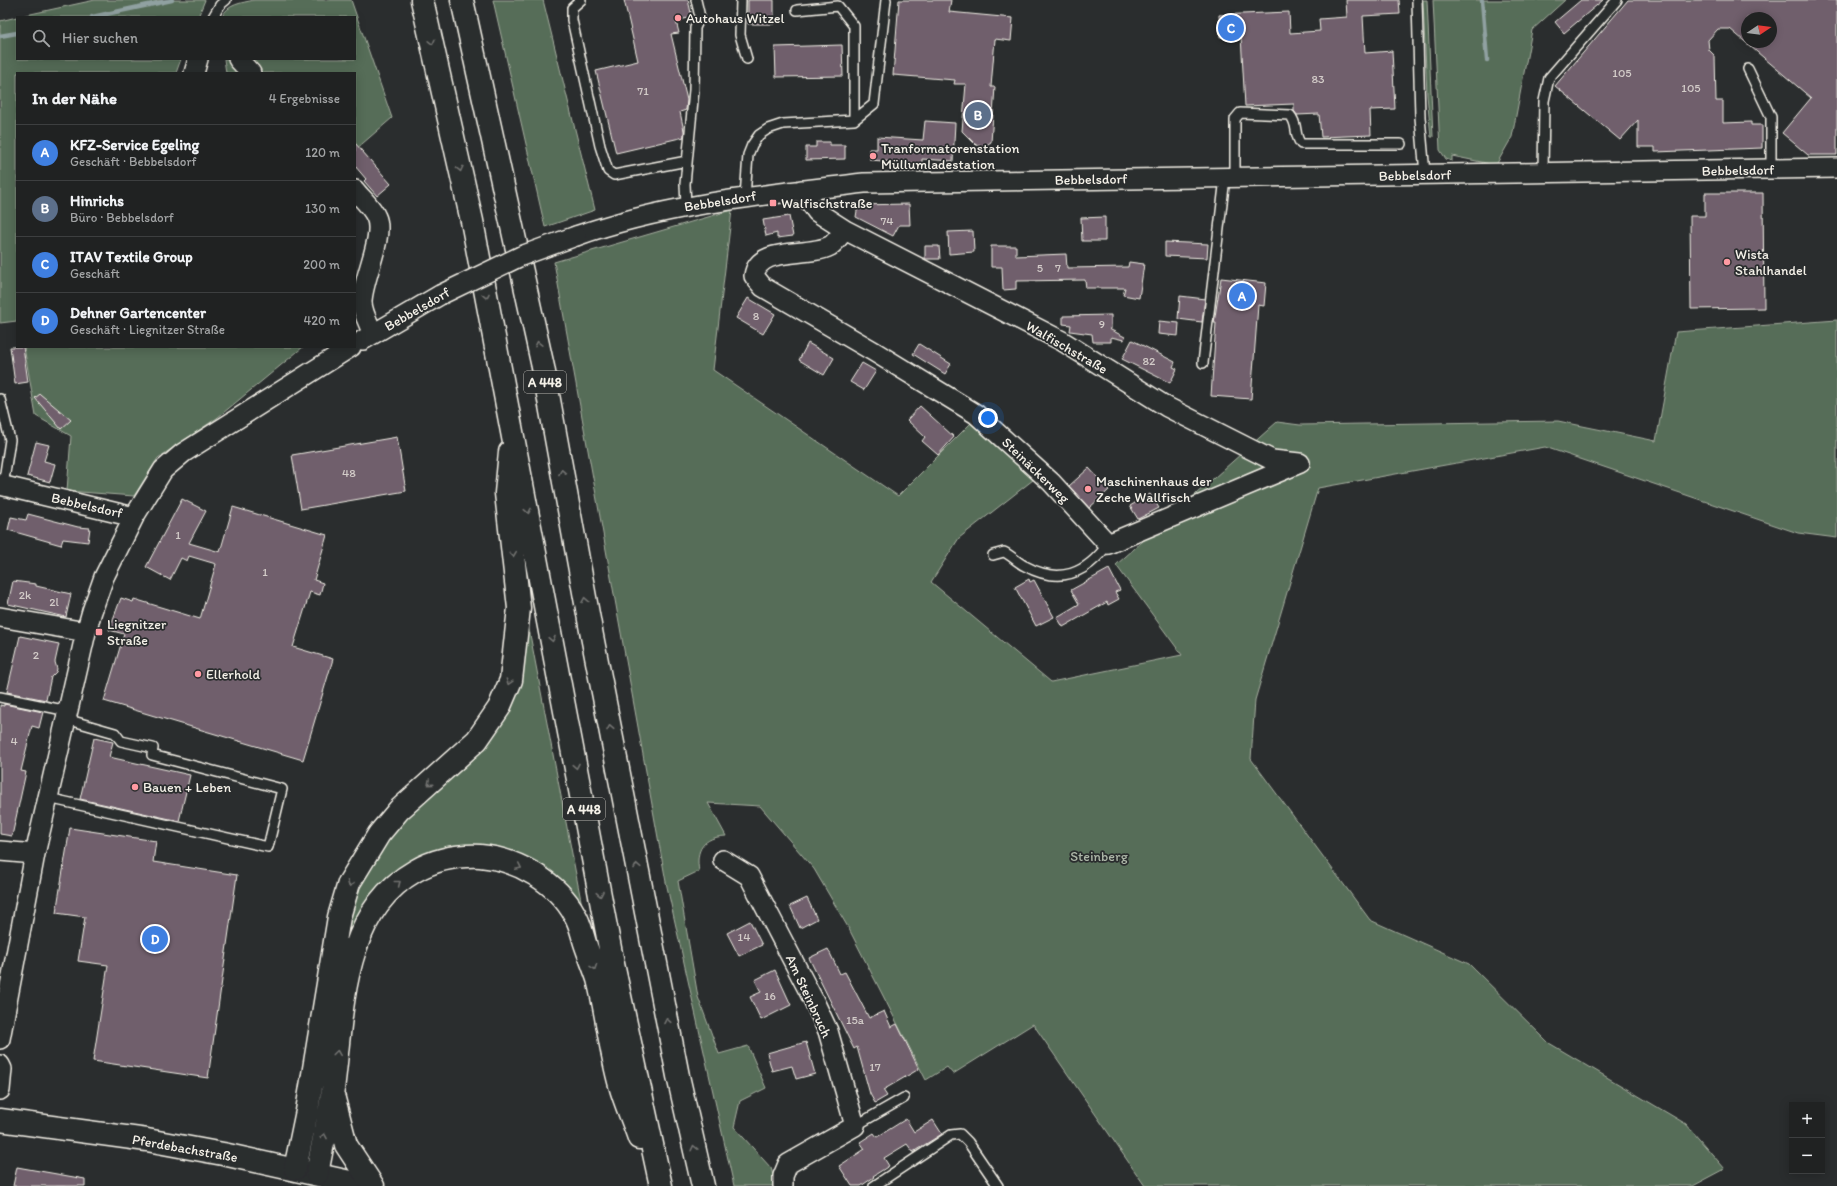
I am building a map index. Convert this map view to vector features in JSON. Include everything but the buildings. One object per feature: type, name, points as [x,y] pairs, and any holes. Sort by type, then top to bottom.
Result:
[{"type":"main road","name":"A 448","points":[[422,0],[472,221],[614,964],[661,1186]]},
{"type":"main road","name":"A 448","points":[[462,0],[543,367],[592,636],[673,1053],[703,1186]]},
{"type":"main road","points":[[295,1169],[307,1111],[339,917],[349,883],[378,834],[399,810],[477,740],[499,708],[510,680],[519,608],[506,493],[513,431]]},
{"type":"main road","points":[[317,1174],[333,1092],[343,1008],[352,959],[361,932],[381,898],[396,883],[425,865],[446,858],[467,855],[489,857],[516,865],[538,876],[556,890],[575,915],[597,978],[620,1085],[657,1186]]},
{"type":"main road","points":[[333,1092],[346,1145],[373,1186]]},
{"type":"main road","name":"Pferdebachstraße","points":[[0,1120],[147,1140],[223,1154],[368,1186]]},
{"type":"street","points":[[194,72],[198,60]]},
{"type":"street","points":[[239,60],[250,72]]},
{"type":"street","name":"Bebbelsdorf","points":[[356,344],[440,294],[521,256],[576,236],[650,213],[745,197],[801,190],[864,183],[1087,178],[1314,177],[1837,168]]},
{"type":"street","name":"Walfischstraße","points":[[801,190],[817,212],[845,230],[1062,342],[1174,410],[1272,460],[1300,463],[1108,544]]},
{"type":"street","name":"Bebbelsdorf","points":[[356,191],[373,212],[378,223],[375,247],[362,300],[363,309],[373,334]]},
{"type":"street","name":"Steinäckerweg","points":[[845,230],[831,246],[814,252],[779,255],[761,261],[755,269],[754,276],[763,287],[873,351],[976,414],[1051,482],[1108,544]]},
{"type":"street","name":"Bebbelsdorf","points":[[2,486],[134,516],[163,470],[183,453],[349,348]]},
{"type":"street","points":[[0,1039],[36,854],[86,632],[104,577],[134,516]]},
{"type":"street","points":[[0,617],[86,632]]},
{"type":"street","points":[[0,851],[36,854]]},
{"type":"street","name":"Am Steinbruch","points":[[723,860],[749,876],[814,1001],[840,1062],[855,1126]]},
{"type":"street","points":[[0,1065],[2,1069],[0,1090]]},
{"type":"street","points":[[783,1186],[783,1176],[788,1164],[855,1126]]},
{"type":"lane","points":[[214,16],[220,5],[226,0]]},
{"type":"lane","points":[[580,0],[572,8],[572,20],[600,146],[608,171],[614,175],[687,160]]},
{"type":"lane","points":[[686,206],[685,184],[694,90],[695,28],[700,18],[696,0]]},
{"type":"lane","points":[[741,0],[740,35],[747,59]]},
{"type":"lane","points":[[745,197],[748,155],[752,145],[764,132],[783,124],[854,120],[874,104],[886,0]]},
{"type":"lane","points":[[1417,0],[1420,117],[1425,174]]},
{"type":"lane","points":[[1543,173],[1544,102],[1549,78],[1617,0]]},
{"type":"lane","points":[[797,10],[838,6],[854,26],[854,120]]},
{"type":"lane","points":[[1748,69],[1771,117],[1771,169]]},
{"type":"lane","points":[[1204,363],[1230,178],[1235,119],[1240,113],[1290,115],[1295,121],[1297,139],[1301,144],[1401,144]]},
{"type":"lane","points":[[0,399],[10,440],[2,486]]},
{"type":"lane","points":[[993,555],[1004,552],[1034,570],[1045,574],[1061,575],[1074,573],[1091,564],[1099,557],[1108,544]]},
{"type":"lane","points":[[0,697],[67,715],[115,734],[121,741],[153,748],[152,755],[282,789],[268,847],[48,798]]},
{"type":"lane","points":[[855,1126],[904,1098]]},
{"type":"lane","points":[[874,1186],[951,1134],[960,1134],[968,1142],[998,1186]]},
{"type":"green space","points":[[95,0],[205,0],[198,16],[22,16]]},
{"type":"green space","points":[[254,0],[351,0],[392,118],[356,149],[356,72],[226,72],[224,60],[356,60],[356,16],[222,16],[227,9],[240,3]]},
{"type":"green space","points":[[493,0],[543,0],[595,210],[545,227]]},
{"type":"green space","points":[[1423,0],[1427,0],[1433,137],[1431,137],[1427,95]]},
{"type":"green space","points":[[1433,0],[1565,0],[1532,30],[1512,137],[1496,165],[1452,156],[1452,161],[1446,159],[1440,150]]},
{"type":"green space","points":[[16,17],[16,60],[181,60],[176,72],[16,72],[16,321],[0,323],[0,21]]},
{"type":"green space","name":"Steinberg","points":[[732,210],[713,370],[898,496],[974,420],[1038,476],[959,538],[931,582],[1051,682],[1182,655],[1116,565],[1277,422],[1300,425],[1558,421],[1656,441],[1676,332],[1837,320],[1837,538],[1798,533],[1545,447],[1318,488],[1255,700],[1251,759],[1370,920],[1469,964],[1549,1043],[1686,1124],[1725,1169],[1693,1186],[1145,1186],[1033,1024],[953,1074],[947,1067],[926,1080],[849,929],[814,869],[760,806],[708,803],[726,836],[718,837],[706,842],[702,846],[698,857],[699,871],[678,881],[698,997],[719,1054],[748,1046],[766,1088],[740,1101],[734,1127],[771,1168],[776,1186],[734,1186],[666,882],[554,262]]},
{"type":"green space","points":[[24,348],[302,348],[217,418],[158,458],[134,496],[67,491],[71,436],[36,416]]},
{"type":"green space","points":[[524,624],[528,624],[583,911],[558,887],[469,850],[377,895],[322,1102],[316,1101],[345,918],[383,836],[481,743]]},
{"type":"waterway","points":[[97,16],[172,0]]},
{"type":"waterway","points":[[1482,0],[1487,60]]},
{"type":"waterway","points":[[0,36],[16,33]]},
{"type":"place","name":"Autohaus Witzel","points":[[678,18]]},
{"type":"place","name":"ITAV Textile Group","points":[[1231,28]]},
{"type":"place","name":"Hinrichs","points":[[978,115]]},
{"type":"place","name":"Tranformatorenstation Müllumladestation","points":[[873,156]]},
{"type":"place","name":"Walfischstraße","points":[[773,203]]},
{"type":"place","name":"Wista Stahlhandel","points":[[1727,262]]},
{"type":"place","name":"KFZ-Service Egeling","points":[[1242,296]]},
{"type":"place","name":"Maschinenhaus der Zeche Wallfisch","points":[[1088,489]]},
{"type":"place","name":"Liegnitzer Straße","points":[[99,632]]},
{"type":"place","name":"Ellerhold","points":[[198,674]]},
{"type":"place","name":"Bauen + Leben","points":[[135,787]]},
{"type":"place","name":"Dehner Gartencenter","points":[[155,939]]}]
